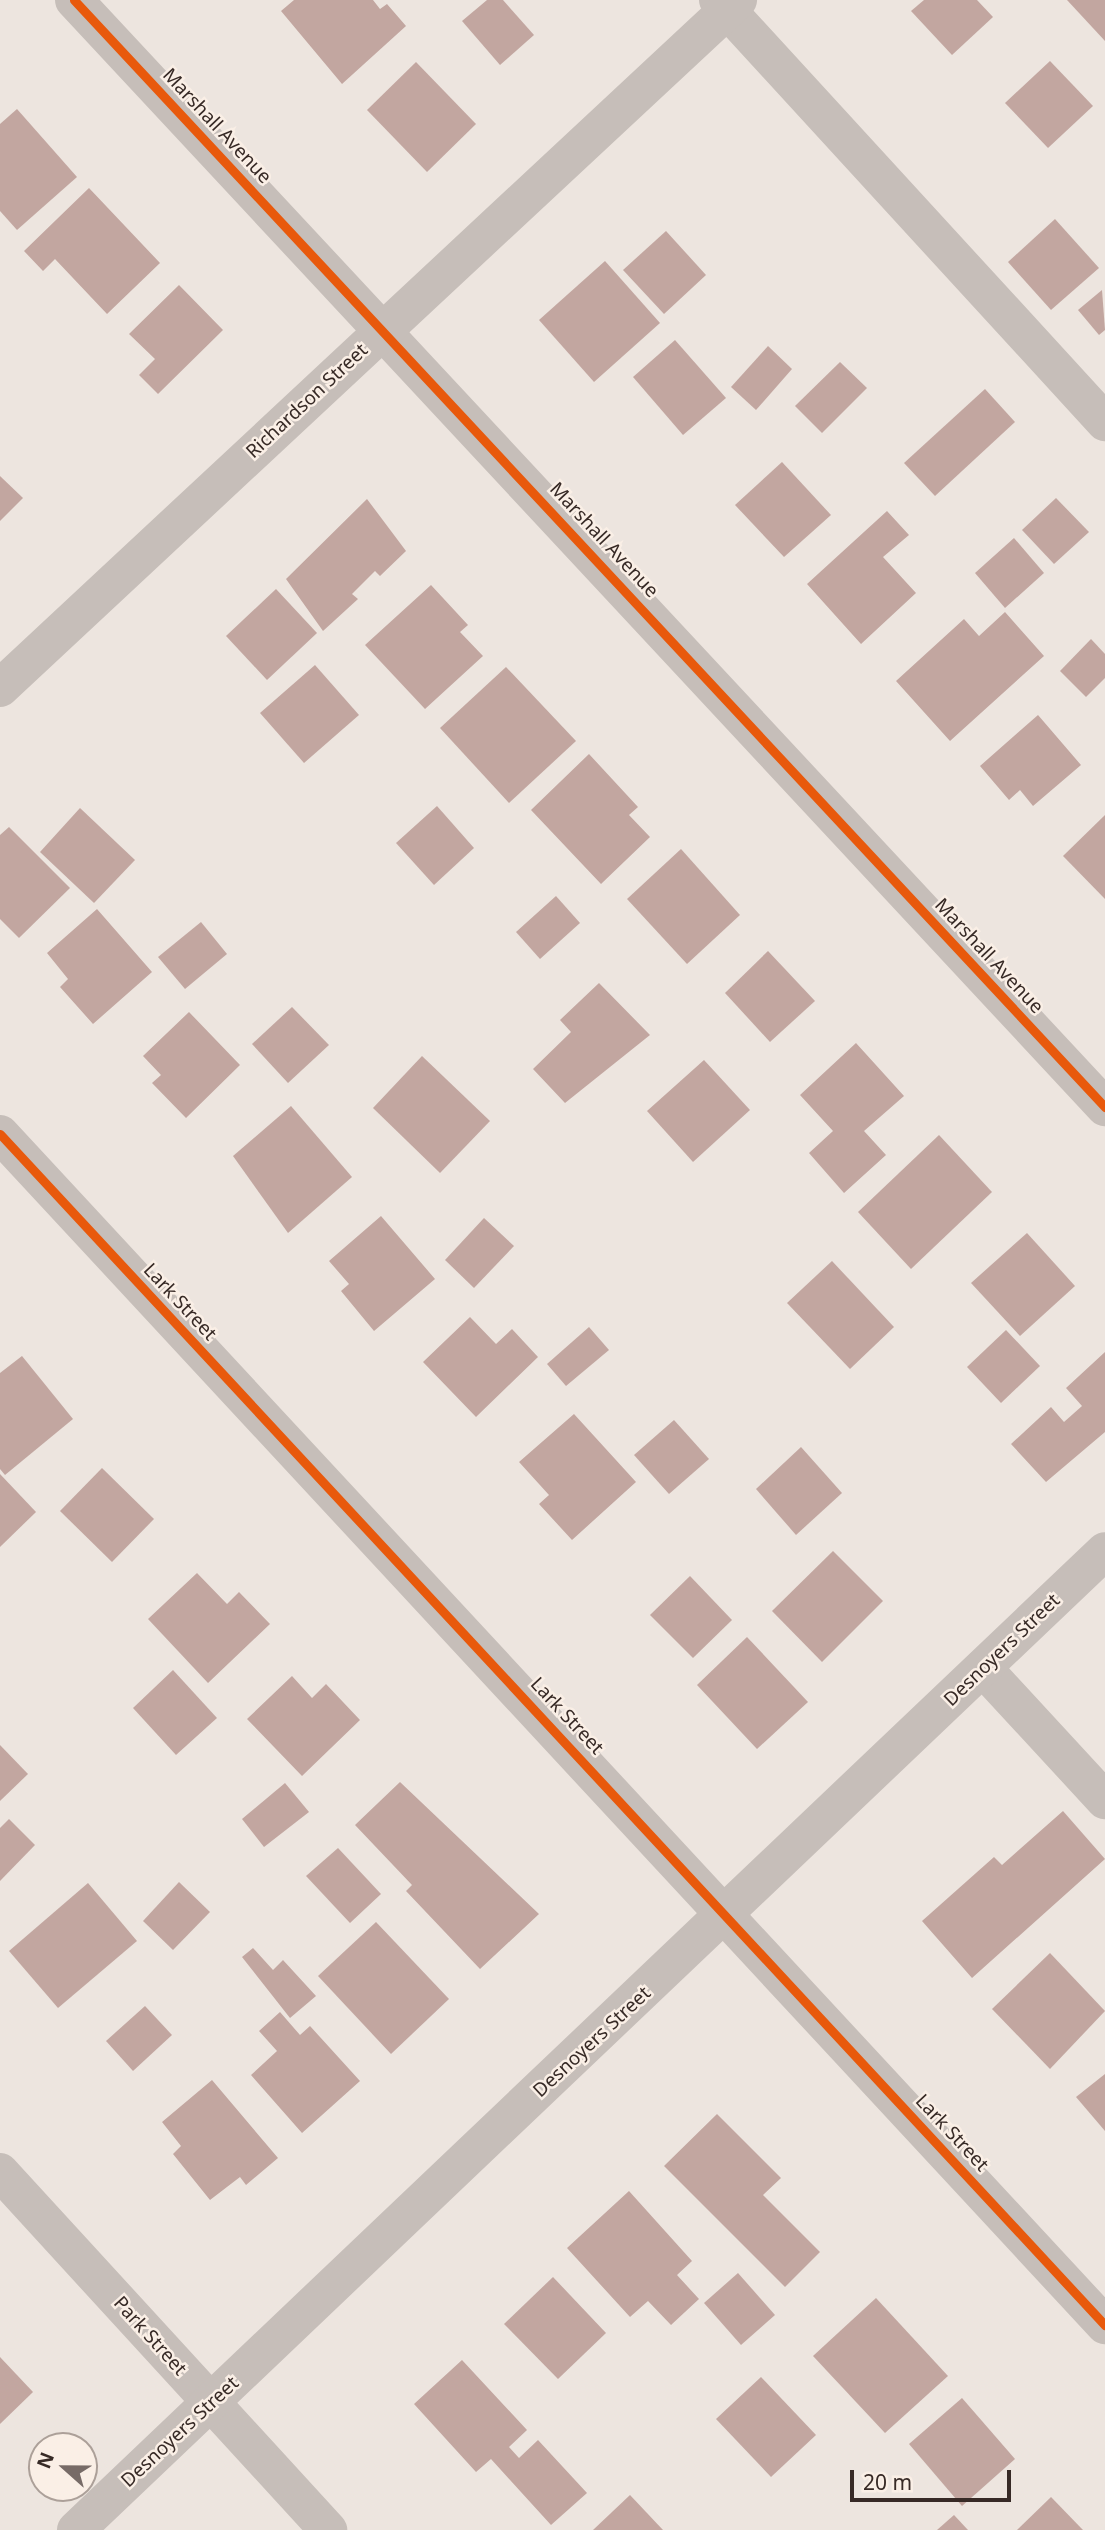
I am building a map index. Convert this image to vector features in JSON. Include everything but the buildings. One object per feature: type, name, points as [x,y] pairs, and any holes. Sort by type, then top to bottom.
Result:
[{"type":"street","name":"Marshall Avenue","points":[[74,0],[384,329],[1105,1107]]},
{"type":"street","name":"Richardson Street","points":[[0,688],[727,3]]},
{"type":"street","points":[[727,3],[1105,422]]},
{"type":"street","name":"Lark Street","points":[[0,1134],[1105,2325]]},
{"type":"street","name":"Desnoyers Street","points":[[76,2530],[727,1915],[1105,1551]]},
{"type":"street","points":[[983,1668],[1105,1800]]},
{"type":"street","name":"Park Street","points":[[0,2172],[328,2530]]},
{"type":"cycle path","points":[[74,0],[1105,1107]]},
{"type":"cycle path","points":[[0,1134],[1105,2325]]}]
